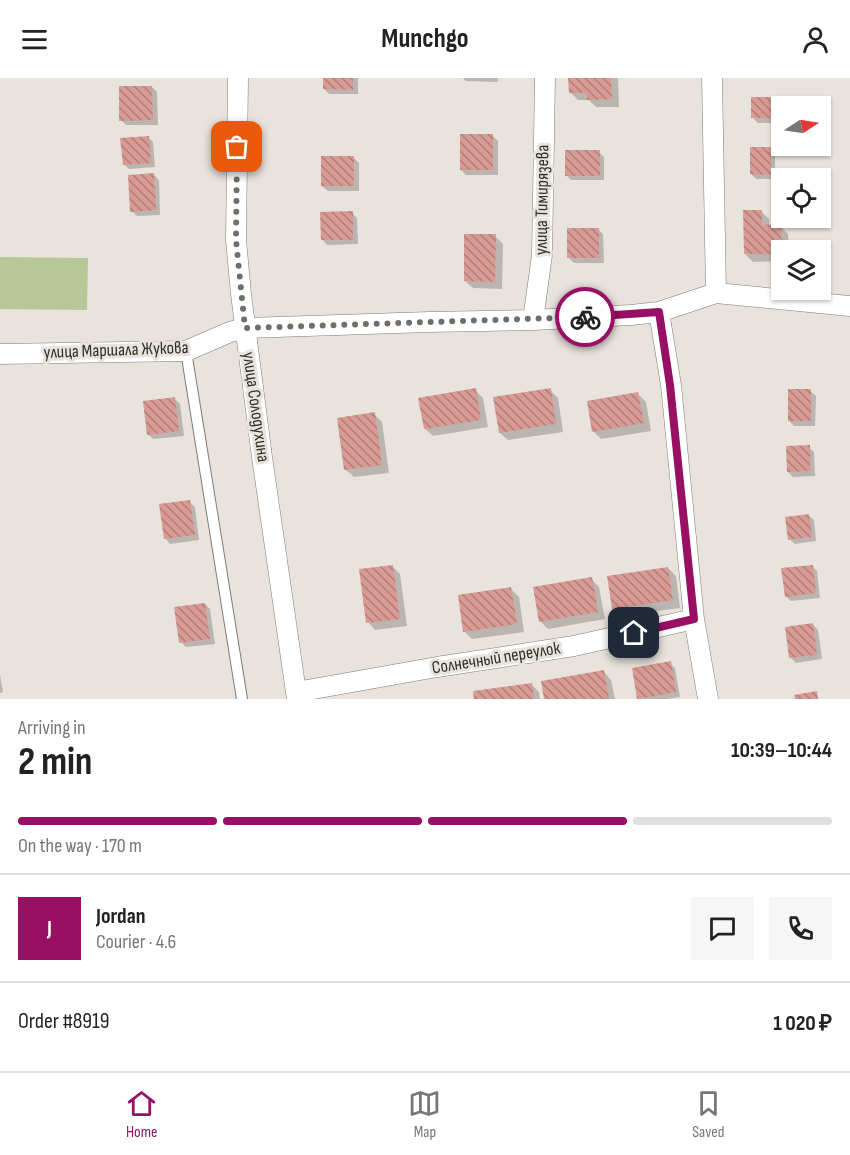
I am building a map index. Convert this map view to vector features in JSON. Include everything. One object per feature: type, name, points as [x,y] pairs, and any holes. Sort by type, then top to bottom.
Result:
[{"type":"street","name":"улица Солодухина","points":[[238,78],[236,240],[245,328],[297,696]]},
{"type":"street","name":"улица Тимирязева","points":[[533,321],[542,255],[545,78]]},
{"type":"street","points":[[712,78],[716,293]]},
{"type":"street","name":"улица Маршала Жукова","points":[[0,354],[186,351],[245,328],[533,321],[659,312],[716,293],[850,306]]},
{"type":"street","points":[[659,312],[670,385],[694,619],[708,699]]},
{"type":"street","name":"Солнечный переулок","points":[[297,696],[438,667],[574,646],[694,619]]},
{"type":"lane","points":[[186,351],[242,699]]},
{"type":"green space","points":[[0,257],[88,258],[87,310],[0,309]]},
{"type":"building","points":[[323,78],[353,78],[353,90],[323,89]]},
{"type":"building","points":[[568,78],[611,78],[612,99],[587,100],[587,93],[569,93]]},
{"type":"building","points":[[119,86],[152,86],[153,120],[119,121]]},
{"type":"building","points":[[751,97],[771,97],[771,118],[751,118]]},
{"type":"building","points":[[460,134],[493,134],[493,170],[460,170]]},
{"type":"building","points":[[149,136],[151,163],[123,165],[120,138]]},
{"type":"building","points":[[750,147],[771,147],[771,175],[750,174]]},
{"type":"building","points":[[565,150],[600,150],[600,176],[565,176]]},
{"type":"building","points":[[321,156],[354,156],[354,186],[321,186]]},
{"type":"building","points":[[154,173],[156,210],[130,212],[128,175]]},
{"type":"building","points":[[743,210],[762,210],[762,225],[771,225],[771,228],[781,228],[782,240],[771,240],[771,254],[744,254]]},
{"type":"building","points":[[353,211],[353,240],[321,240],[320,212]]},
{"type":"building","points":[[567,228],[599,228],[599,258],[567,258]]},
{"type":"building","points":[[464,234],[496,234],[495,282],[464,281]]},
{"type":"building","points":[[476,388],[481,420],[424,429],[418,398]]},
{"type":"building","points":[[551,388],[556,424],[499,433],[493,397]]},
{"type":"building","points":[[788,389],[811,389],[811,421],[788,421]]},
{"type":"building","points":[[638,392],[644,423],[592,432],[587,401]]},
{"type":"building","points":[[175,397],[179,431],[147,435],[143,401]]},
{"type":"building","points":[[375,412],[382,465],[344,470],[337,418]]},
{"type":"building","points":[[810,445],[810,471],[787,472],[786,446]]},
{"type":"building","points":[[190,500],[195,535],[164,539],[159,504]]},
{"type":"building","points":[[809,514],[812,537],[788,540],[785,517]]},
{"type":"building","points":[[393,565],[400,619],[366,623],[359,569]]},
{"type":"building","points":[[813,565],[816,593],[785,597],[781,568]]},
{"type":"building","points":[[668,567],[673,600],[612,609],[607,576]]},
{"type":"building","points":[[592,577],[598,612],[539,622],[533,587]]},
{"type":"building","points":[[511,587],[517,624],[463,632],[458,595]]},
{"type":"building","points":[[205,603],[210,639],[179,643],[174,607]]},
{"type":"building","points":[[813,623],[817,655],[789,658],[785,627]]},
{"type":"building","points":[[671,661],[676,692],[637,699],[632,668]]},
{"type":"building","points":[[604,670],[609,699],[544,699],[541,681]]},
{"type":"building","points":[[532,683],[534,699],[474,699],[473,691]]},
{"type":"building","points":[[817,691],[818,699],[795,699],[794,695]]},
{"type":"way so far","points":[[237,147],[236,240],[245,328],[533,321],[585,317]]},
{"type":"route","points":[[585,317],[659,312],[670,385],[694,619],[634,633]]}]
